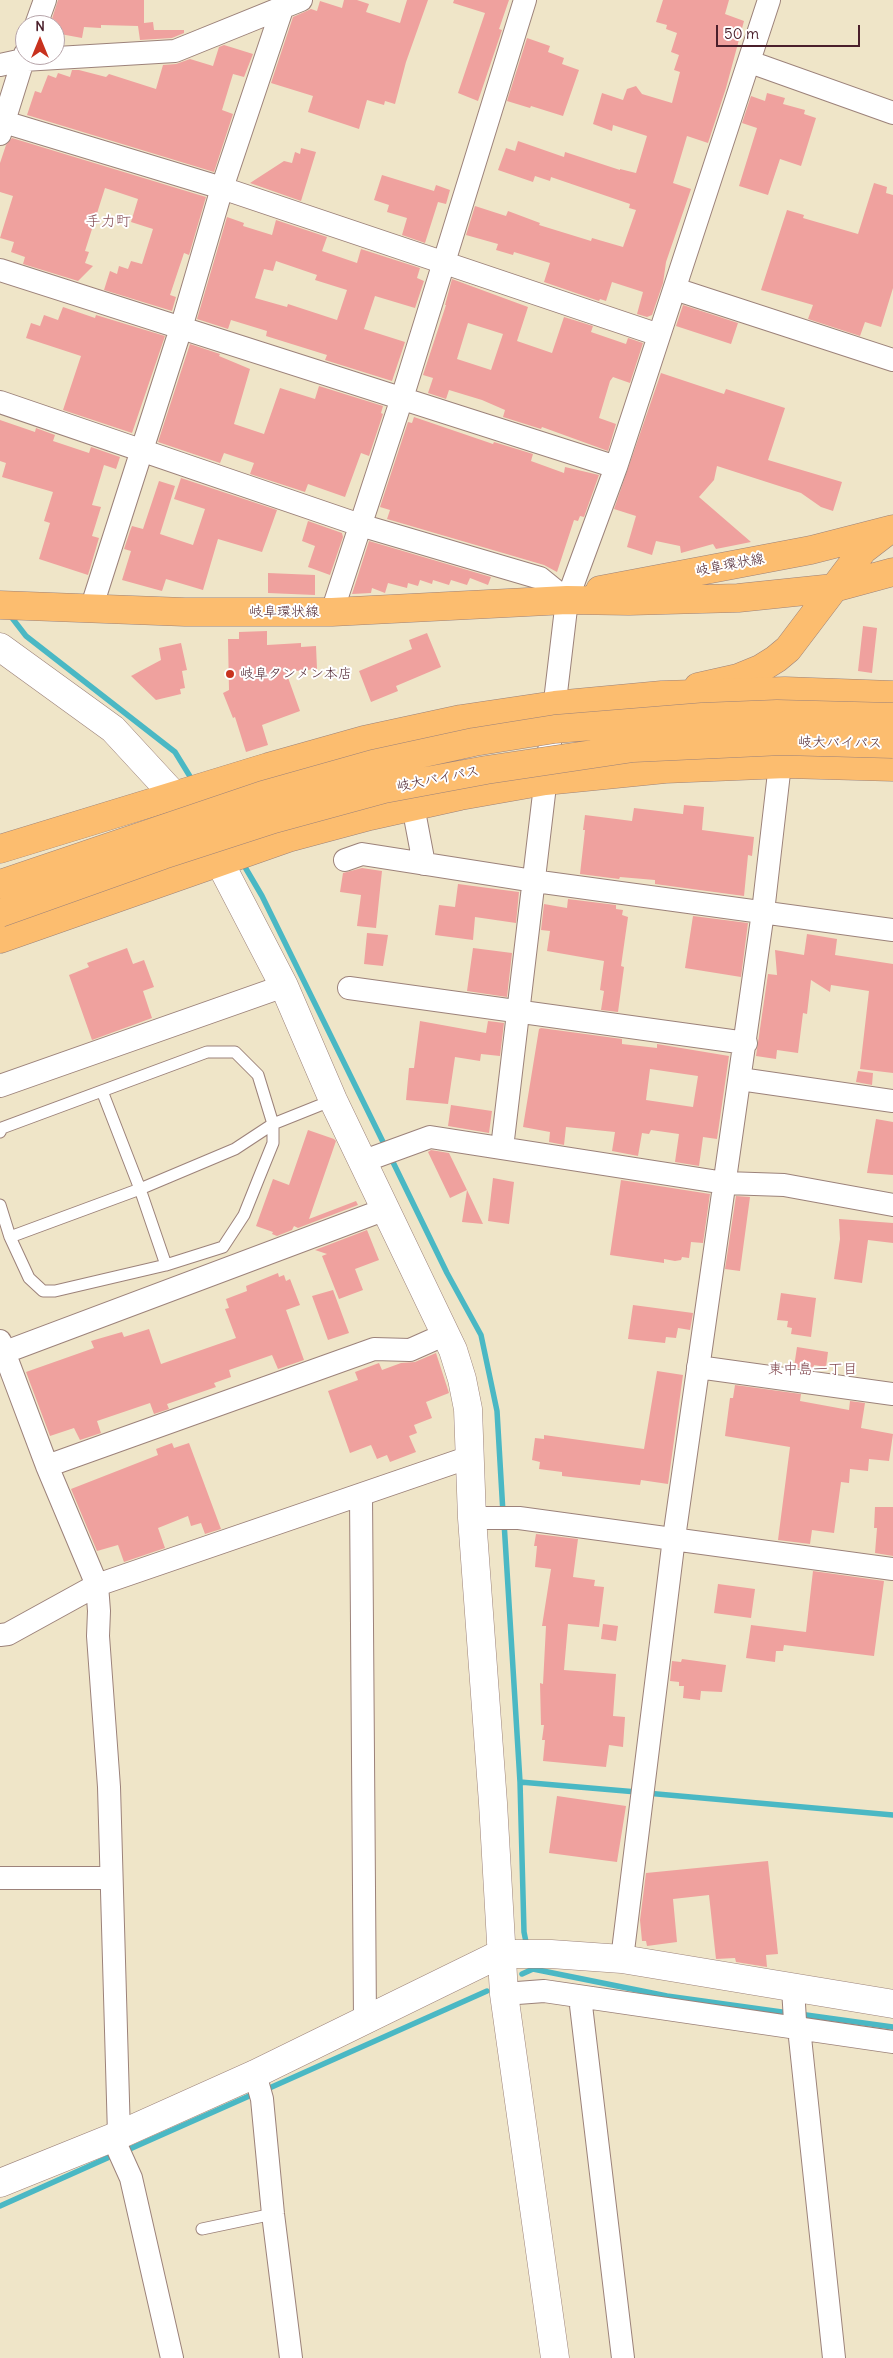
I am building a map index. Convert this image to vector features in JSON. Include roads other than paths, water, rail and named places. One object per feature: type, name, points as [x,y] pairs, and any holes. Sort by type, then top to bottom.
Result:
[{"type":"main road","name":"岐阜環状線","points":[[567,600],[605,588],[811,550],[893,529]]},
{"type":"main road","points":[[662,695],[738,678],[772,662],[788,649],[872,541],[893,529]]},
{"type":"main road","name":"岐阜環状線","points":[[9,605],[185,612],[332,612],[567,600],[629,601],[738,598],[834,588],[866,581],[893,572]]},
{"type":"main road","points":[[0,850],[268,767],[373,738],[461,719],[555,705],[662,695],[785,691],[893,695]]},
{"type":"main road","name":"岐大バイパス","points":[[3,879],[263,795],[374,764],[474,742],[555,729],[693,717],[777,714],[893,717]]},
{"type":"main road","name":"岐大バイパス","points":[[0,913],[163,855],[274,819],[384,789],[486,770],[633,748],[773,742],[893,744]]},
{"type":"main road","points":[[0,938],[288,838],[460,796],[545,781],[666,769],[780,764],[893,767]]},
{"type":"main road","points":[[3,879],[30,881],[197,828],[419,773],[460,796]]},
{"type":"street","points":[[40,15],[45,0]]},
{"type":"street","points":[[332,612],[402,398],[525,0]]},
{"type":"street","points":[[502,1148],[567,600],[616,468],[769,0]]},
{"type":"street","points":[[65,55],[175,51],[292,3]]},
{"type":"street","points":[[91,609],[181,328],[222,188],[292,3]]},
{"type":"street","points":[[0,65],[15,60]]},
{"type":"street","points":[[750,62],[893,113]]},
{"type":"street","points":[[22,65],[2,128],[222,188],[445,261],[659,335]]},
{"type":"street","points":[[0,270],[616,468]]},
{"type":"street","points":[[675,289],[893,360]]},
{"type":"street","points":[[0,402],[360,525],[540,578],[567,600]]},
{"type":"street","points":[[0,646],[113,729],[175,797],[219,861],[284,986],[333,1100],[370,1159],[386,1209],[446,1334],[462,1379],[468,1409],[470,1457],[481,1518],[493,1803],[508,1954],[504,1994],[555,2358]]},
{"type":"street","points":[[622,1959],[674,1538],[746,1043],[780,764]]},
{"type":"street","points":[[413,806],[424,864]]},
{"type":"street","points":[[345,860],[362,854],[534,881],[893,930]]},
{"type":"street","points":[[0,1086],[284,986]]},
{"type":"street","points":[[349,988],[746,1043]]},
{"type":"street","points":[[740,1079],[893,1101]]},
{"type":"street","points":[[370,1159],[430,1137],[725,1183],[784,1185],[893,1205]]},
{"type":"street","points":[[172,2358],[131,2178],[118,2144],[109,1787],[98,1636],[100,1611],[97,1585],[1,1349],[386,1209]]},
{"type":"street","points":[[48,1466],[374,1349],[410,1350],[446,1334]]},
{"type":"street","points":[[698,1367],[893,1394]]},
{"type":"street","points":[[0,1635],[8,1634],[97,1585],[470,1457]]},
{"type":"street","points":[[361,1494],[365,2020]]},
{"type":"street","points":[[481,1518],[516,1518],[893,1569]]},
{"type":"street","points":[[0,1878],[111,1878]]},
{"type":"street","points":[[0,2182],[118,2144],[258,2085],[365,2020],[508,1954],[551,1954],[622,1959],[794,1993],[893,2004]]},
{"type":"street","points":[[504,1994],[544,1992],[797,2025],[893,2042]]},
{"type":"street","points":[[794,1993],[834,2358]]},
{"type":"street","points":[[580,1997],[623,2358]]},
{"type":"street","points":[[258,2085],[291,2358]]},
{"type":"lane","points":[[0,1132],[2,1128],[207,1052],[235,1052],[258,1075],[273,1124],[273,1143],[255,1189],[244,1215],[222,1247],[166,1265],[55,1291],[42,1291],[29,1278],[10,1236],[0,1205]]},
{"type":"lane","points":[[102,1091],[140,1189],[166,1265]]},
{"type":"lane","points":[[10,1236],[140,1189],[234,1149],[273,1124],[333,1100]]},
{"type":"lane","points":[[202,2229],[273,2214]]},
{"type":"waterway","points":[[9,614],[26,636],[175,752],[194,783]]},
{"type":"waterway","points":[[242,862],[262,896],[386,1148]]},
{"type":"waterway","points":[[390,1156],[447,1273],[481,1335],[497,1411],[503,1513]]},
{"type":"waterway","points":[[504,1522],[520,1782],[524,1932],[527,1947]]},
{"type":"waterway","points":[[520,1782],[637,1792]]},
{"type":"waterway","points":[[646,1793],[893,1815]]},
{"type":"waterway","points":[[522,1974],[533,1969],[667,1996],[789,2013]]},
{"type":"waterway","points":[[265,2090],[487,1991]]},
{"type":"waterway","points":[[799,2014],[893,2027]]},
{"type":"waterway","points":[[123,2152],[256,2093]]},
{"type":"waterway","points":[[0,2206],[114,2155]]},
{"type":"place","name":"岐阜タンメン本店","points":[[230,674]]},
{"type":"district","name":"手力町","points":[[108,222]]},
{"type":"district","name":"東中島一丁目","points":[[813,1370]]}]
